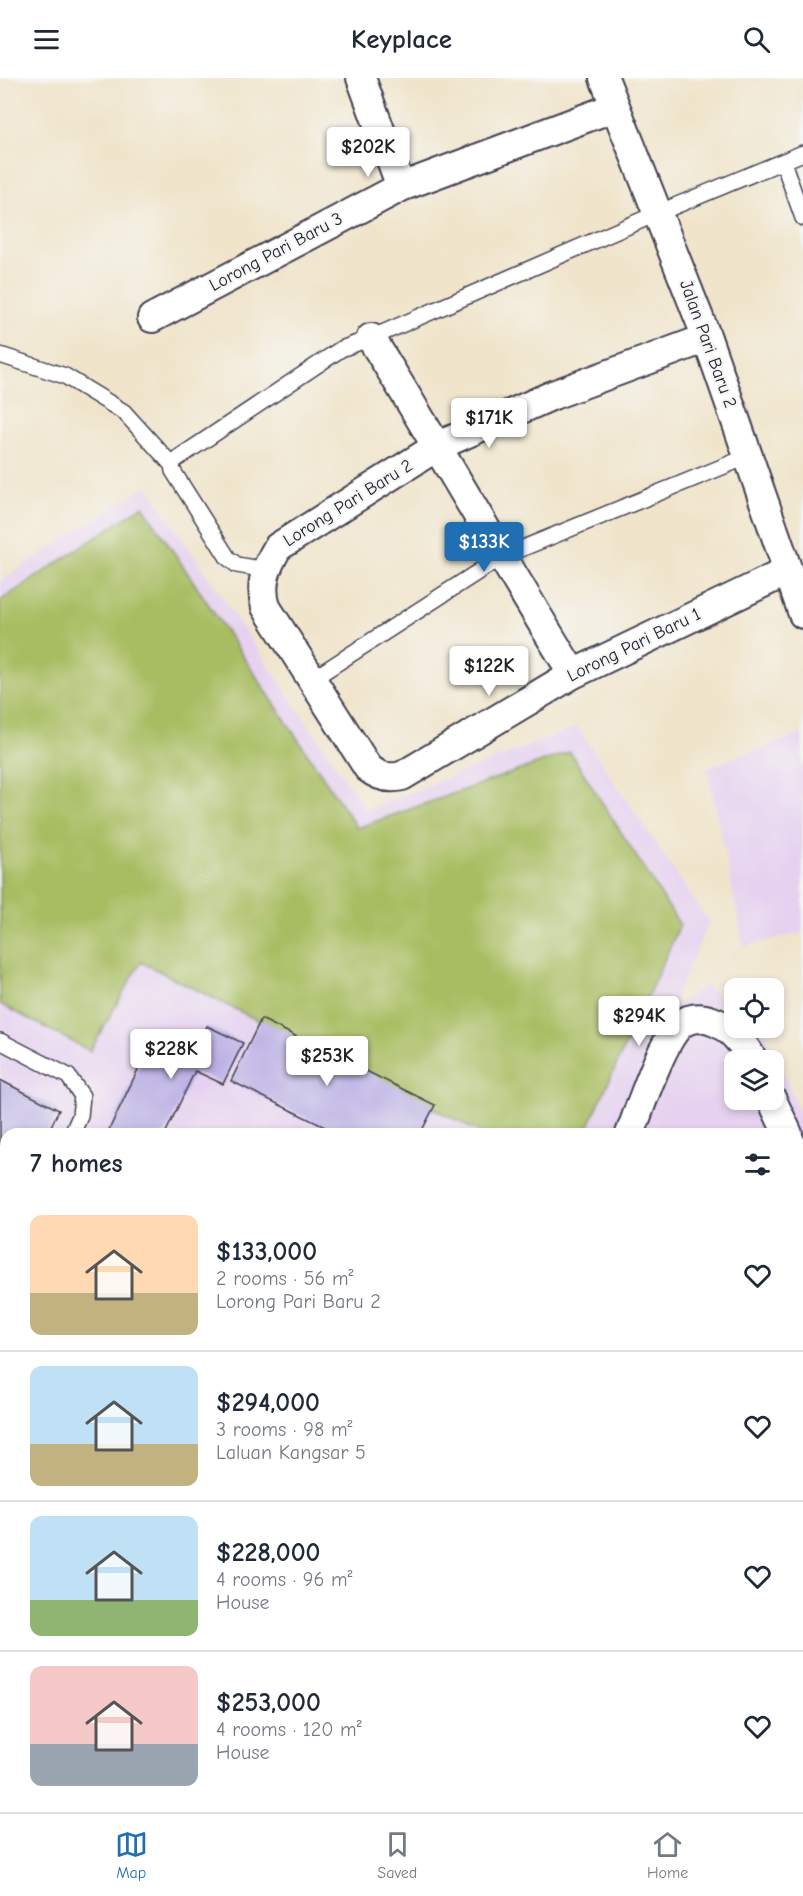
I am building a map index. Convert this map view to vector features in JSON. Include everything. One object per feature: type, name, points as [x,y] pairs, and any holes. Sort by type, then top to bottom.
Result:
[{"type":"street","points":[[361,78],[401,187]]},
{"type":"street","name":"Jalan Pari Baru 2","points":[[604,78],[707,338],[803,614]]},
{"type":"street","name":"Lorong Pari Baru 3","points":[[152,318],[401,187],[615,107]]},
{"type":"street","points":[[371,338],[573,674]]},
{"type":"street","name":"Lorong Pari Baru 2","points":[[266,570],[278,547],[438,446],[553,395],[707,338]]},
{"type":"street","name":"Lorong Pari Baru 1","points":[[266,570],[262,583],[262,595],[266,608],[368,768],[385,778],[402,776],[573,674],[788,571]]},
{"type":"street","points":[[632,1128],[661,1053],[675,1032],[686,1021],[703,1017],[720,1024],[735,1036],[746,1050]]},
{"type":"street","points":[[777,1110],[785,1128]]},
{"type":"lane","points":[[172,465],[175,460],[334,353],[803,153]]},
{"type":"lane","points":[[783,162],[803,218]]},
{"type":"lane","points":[[0,355],[65,376],[124,412],[172,465],[173,471],[228,558],[237,565],[266,570]]},
{"type":"lane","points":[[311,680],[501,556],[748,456]]},
{"type":"lane","points":[[0,1041],[68,1076],[81,1096],[80,1116],[75,1128]]},
{"type":"shaded area","points":[[147,486],[366,810],[577,727],[709,922],[669,1011],[705,985],[724,1000],[724,1038],[768,1038],[773,1050],[724,1050],[724,1110],[784,1110],[784,1074],[803,1118],[803,1128],[0,1128],[0,581]]},
{"type":"shaded area","points":[[803,733],[803,933],[744,946],[707,768]]},
{"type":"green space","points":[[143,506],[357,828],[570,752],[680,925],[588,1128],[472,1128],[141,962],[90,1051],[0,1004],[0,601]]},
{"type":"building","points":[[261,1019],[435,1105],[423,1128],[327,1128],[231,1081]]},
{"type":"building","points":[[207,1026],[243,1043],[223,1084],[195,1071],[168,1128],[110,1128],[156,1032],[195,1050]]},
{"type":"building","points":[[0,1080],[59,1110],[50,1128],[0,1128]]}]
